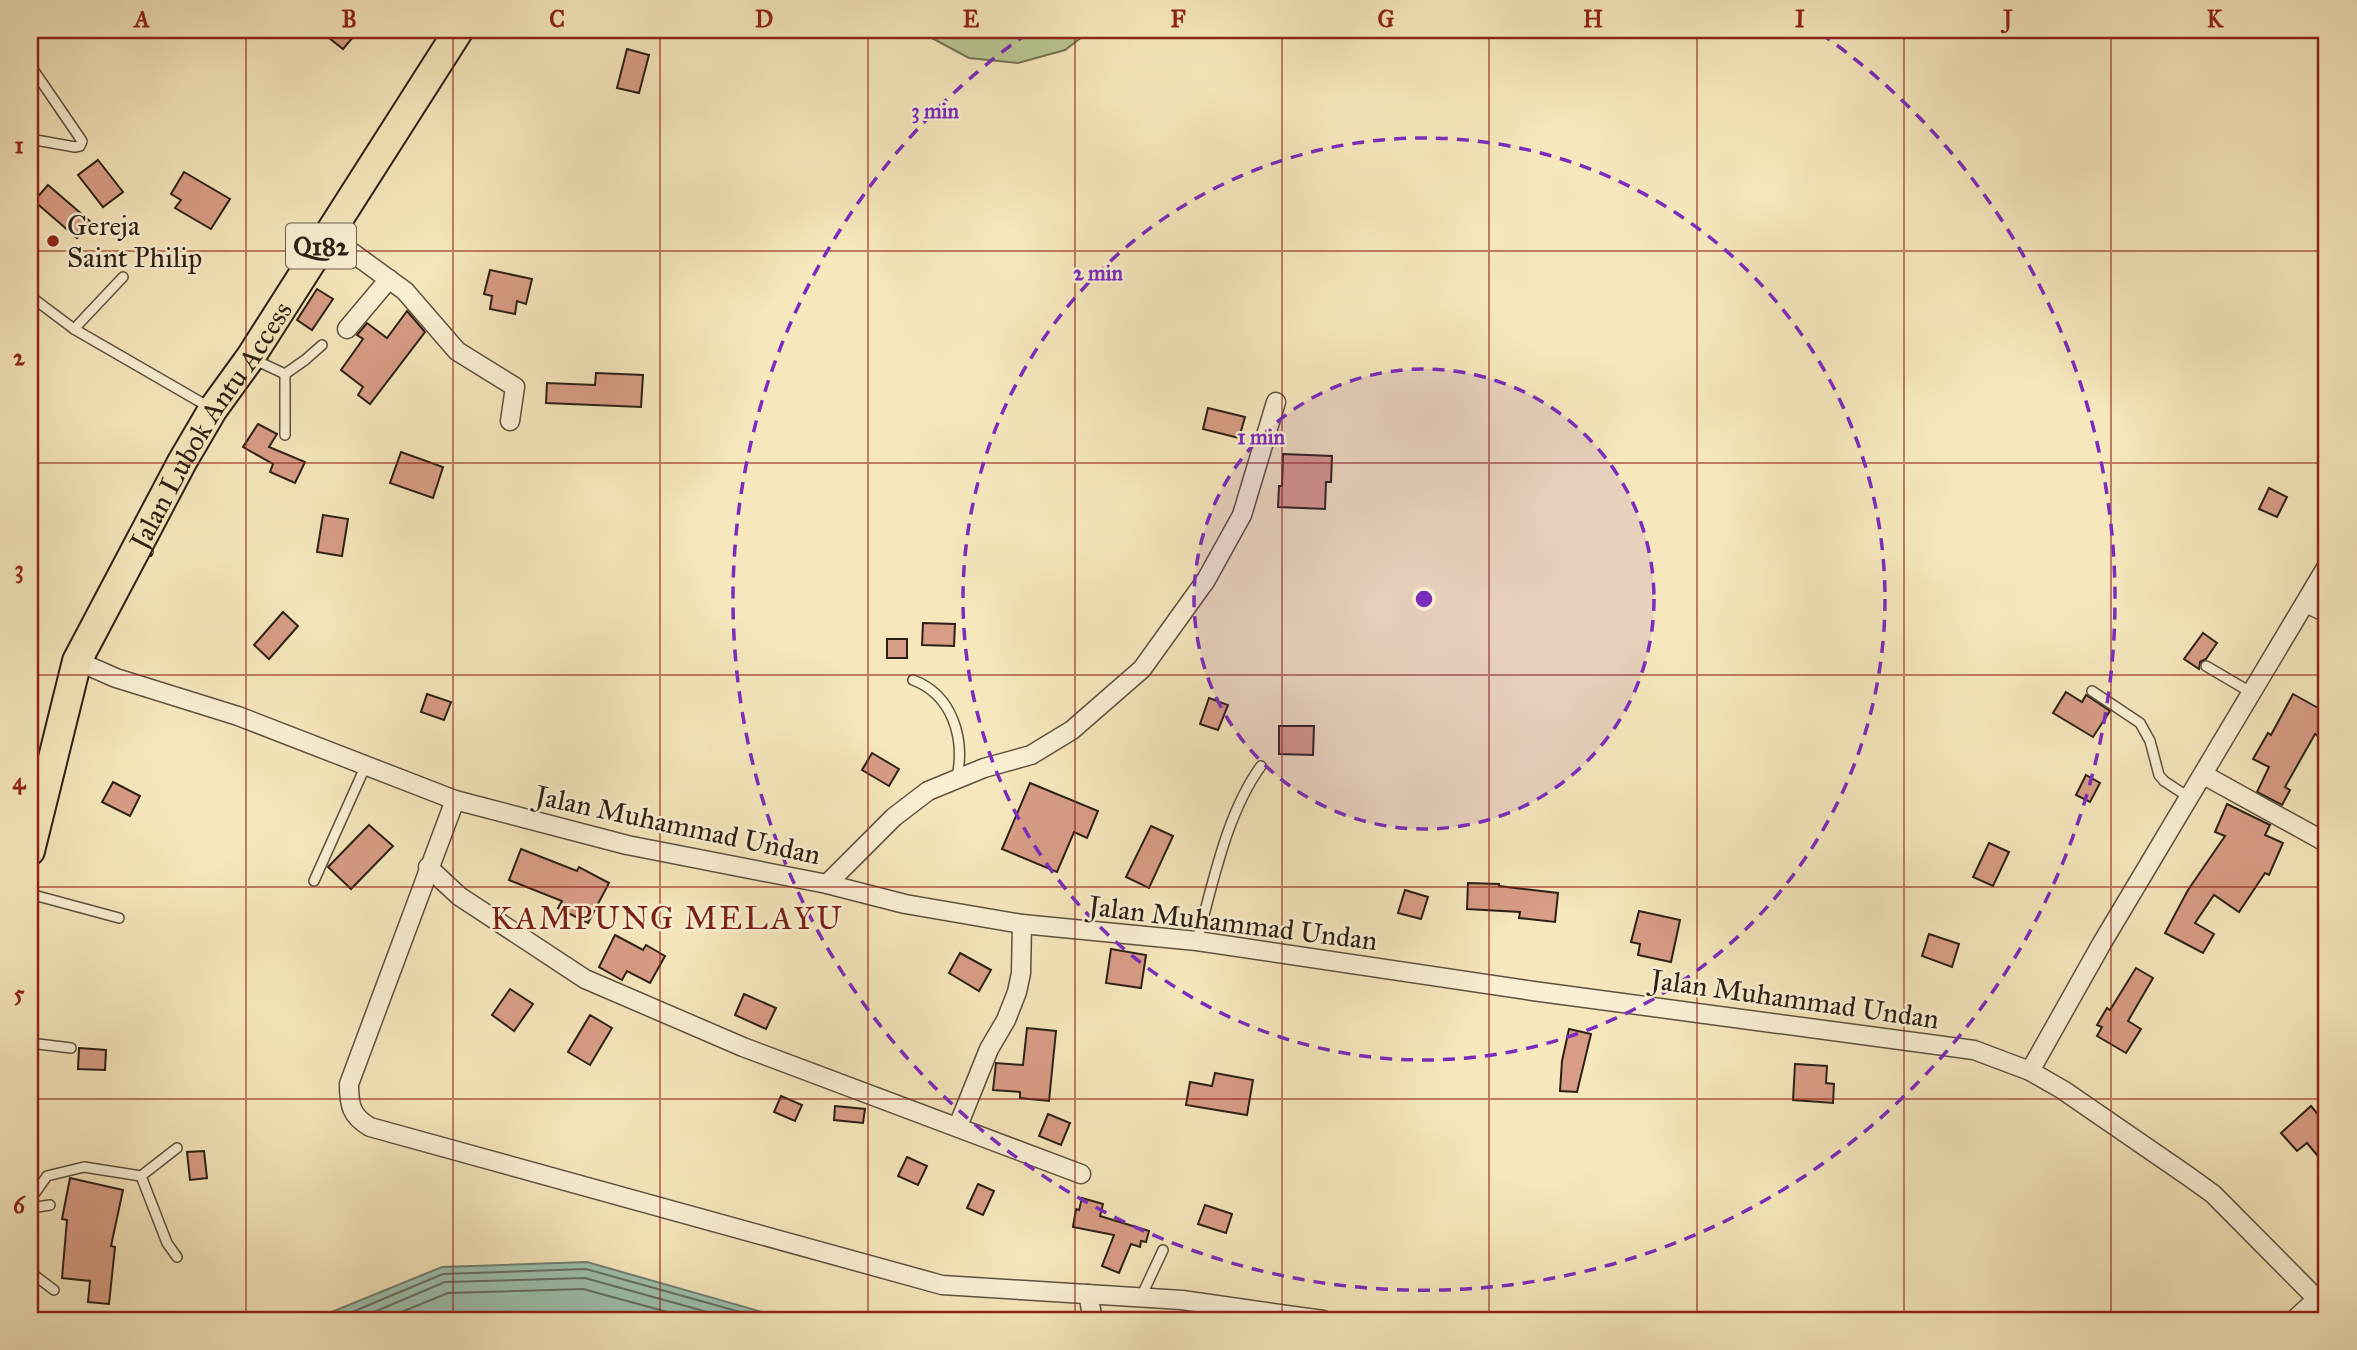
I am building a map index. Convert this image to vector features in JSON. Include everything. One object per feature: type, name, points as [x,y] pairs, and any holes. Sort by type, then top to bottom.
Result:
[{"type":"main road","name":"Jalan Lubok Antu Access","points":[[30,851],[77,661],[181,462],[213,409],[250,358],[459,30]]},
{"type":"street","points":[[328,235],[405,290],[457,351],[515,387],[510,421]]},
{"type":"street","points":[[347,329],[389,279]]},
{"type":"street","points":[[827,884],[894,817],[928,791],[957,778],[1031,755],[1072,730],[1142,668],[1206,580],[1242,515],[1276,402]]},
{"type":"street","points":[[2029,1071],[2102,943],[2327,566]]},
{"type":"street","points":[[2306,603],[2327,613]]},
{"type":"street","name":"Jalan Muhammad Undan","points":[[77,661],[116,678],[238,716],[455,800],[627,845],[827,884],[905,904],[1022,924],[1197,940],[1533,990],[1974,1050],[2029,1071],[2063,1090],[2213,1194],[2322,1304]]},
{"type":"street","points":[[2204,775],[2327,843]]},
{"type":"street","points":[[455,800],[349,1084],[349,1101],[358,1120],[385,1133],[911,1279],[942,1285],[1182,1300],[1323,1320]]},
{"type":"street","points":[[428,867],[458,896],[585,979],[743,1046],[1081,1174]]},
{"type":"street","points":[[958,1126],[989,1049],[1006,1020],[1017,992],[1021,973],[1022,924]]},
{"type":"street","points":[[1088,1294],[1093,1320]]},
{"type":"street","points":[[2294,1320],[2322,1304]]},
{"type":"lane","points":[[30,65],[82,141],[80,146],[75,147],[30,139]]},
{"type":"lane","points":[[74,329],[122,277]]},
{"type":"lane","points":[[30,296],[74,329],[213,409]]},
{"type":"lane","points":[[285,374],[322,345]]},
{"type":"lane","points":[[250,358],[285,374]]},
{"type":"lane","points":[[285,374],[285,435]]},
{"type":"lane","points":[[2206,666],[2252,693]]},
{"type":"lane","points":[[913,680],[925,684],[936,693],[953,717],[959,749],[957,778]]},
{"type":"lane","points":[[2092,691],[2140,723],[2150,741],[2159,775],[2190,798]]},
{"type":"lane","points":[[314,881],[366,765]]},
{"type":"lane","points":[[1197,940],[1233,819],[1261,766]]},
{"type":"lane","points":[[30,894],[119,918]]},
{"type":"lane","points":[[30,1043],[71,1048]]},
{"type":"lane","points":[[30,1200],[47,1175],[84,1167],[141,1175],[177,1149]]},
{"type":"lane","points":[[141,1175],[167,1243],[177,1257]]},
{"type":"lane","points":[[30,1208],[50,1205]]},
{"type":"lane","points":[[1141,1297],[1163,1250]]},
{"type":"lane","points":[[30,1272],[54,1290]]},
{"type":"green space","points":[[922,30],[1091,30],[1065,50],[1018,63],[969,58],[926,35]]},
{"type":"water","points":[[587,1262],[790,1320],[312,1320],[442,1267]]},
{"type":"building","points":[[319,30],[359,30],[343,49]]},
{"type":"building","points":[[627,49],[649,55],[639,93],[617,88]]},
{"type":"building","points":[[98,160],[123,192],[103,207],[78,175]]},
{"type":"building","points":[[184,172],[230,199],[211,229],[175,208],[181,200],[171,194]]},
{"type":"building","points":[[48,185],[91,222],[77,238],[34,201]]},
{"type":"building","points":[[490,270],[532,279],[526,304],[517,301],[515,314],[490,309],[492,296],[484,294]]},
{"type":"building","points":[[317,289],[333,299],[312,330],[297,320]]},
{"type":"building","points":[[407,311],[425,332],[370,404],[358,395],[363,387],[341,370],[363,339],[357,335],[367,323],[387,338]]},
{"type":"building","points":[[596,373],[643,375],[641,407],[546,403],[547,383],[595,385]]},
{"type":"building","points":[[1208,408],[1245,417],[1239,438],[1203,429]]},
{"type":"building","points":[[258,424],[277,434],[269,447],[305,462],[295,483],[270,472],[273,464],[243,447]]},
{"type":"building","points":[[401,452],[443,467],[433,498],[390,483]]},
{"type":"building","points":[[1283,454],[1332,456],[1331,482],[1326,482],[1325,509],[1278,507]]},
{"type":"building","points":[[2269,488],[2287,497],[2277,517],[2259,509]]},
{"type":"building","points":[[323,515],[348,519],[342,556],[317,552]]},
{"type":"building","points":[[283,612],[298,626],[269,659],[254,645]]},
{"type":"building","points":[[923,623],[955,624],[954,646],[922,645]]},
{"type":"building","points":[[2203,633],[2217,643],[2206,659],[2200,662],[2199,669],[2184,659]]},
{"type":"building","points":[[887,639],[907,639],[907,658],[887,658]]},
{"type":"building","points":[[2066,692],[2082,702],[2086,695],[2110,711],[2093,737],[2053,713]]},
{"type":"building","points":[[427,694],[451,702],[444,720],[421,712]]},
{"type":"building","points":[[2293,694],[2327,713],[2327,722],[2319,737],[2315,734],[2285,787],[2290,790],[2282,805],[2257,792],[2269,767],[2253,759],[2268,733],[2271,735]]},
{"type":"building","points":[[1209,698],[1228,705],[1218,730],[1200,724]]},
{"type":"building","points":[[1279,726],[1314,726],[1313,755],[1279,754]]},
{"type":"building","points":[[872,753],[899,769],[889,786],[862,770]]},
{"type":"building","points":[[2086,775],[2100,783],[2090,802],[2076,795]]},
{"type":"building","points":[[113,782],[140,796],[130,816],[102,802]]},
{"type":"building","points":[[1030,783],[1098,811],[1087,838],[1074,832],[1057,872],[1002,849]]},
{"type":"building","points":[[2227,804],[2270,825],[2265,835],[2283,843],[2269,875],[2265,873],[2239,912],[2214,895],[2195,923],[2214,934],[2203,953],[2165,933],[2188,890],[2225,836],[2215,832]]},
{"type":"building","points":[[369,825],[393,846],[351,889],[328,867]]},
{"type":"building","points":[[1151,826],[1173,836],[1149,888],[1126,877]]},
{"type":"building","points":[[1989,843],[2009,852],[1993,886],[1973,877]]},
{"type":"building","points":[[521,849],[577,871],[579,867],[609,883],[588,923],[558,908],[562,901],[509,880]]},
{"type":"building","points":[[1468,883],[1499,884],[1558,893],[1555,922],[1519,918],[1520,912],[1467,909]]},
{"type":"building","points":[[1405,890],[1428,897],[1421,919],[1398,913]]},
{"type":"building","points":[[1639,911],[1680,920],[1671,962],[1638,955],[1640,944],[1631,942]]},
{"type":"building","points":[[1929,934],[1959,944],[1952,967],[1922,956]]},
{"type":"building","points":[[615,935],[643,950],[646,945],[665,956],[650,983],[627,971],[622,980],[599,967]]},
{"type":"building","points":[[1111,949],[1146,955],[1141,988],[1106,983]]},
{"type":"building","points":[[960,953],[991,970],[979,991],[949,973]]},
{"type":"building","points":[[2136,968],[2153,978],[2128,1021],[2141,1029],[2126,1053],[2097,1036],[2102,1027],[2097,1025],[2107,1008],[2110,1010]]},
{"type":"building","points":[[510,989],[533,1004],[514,1031],[492,1015]]},
{"type":"building","points":[[744,994],[776,1008],[766,1029],[735,1015]]},
{"type":"building","points":[[590,1015],[612,1028],[590,1065],[568,1052]]},
{"type":"building","points":[[1027,1028],[1056,1031],[1049,1101],[1020,1098],[1020,1092],[993,1090],[996,1063],[1023,1065]]},
{"type":"building","points":[[1569,1029],[1591,1034],[1577,1092],[1560,1091],[1562,1061]]},
{"type":"building","points":[[79,1048],[106,1050],[105,1070],[78,1069]]},
{"type":"building","points":[[1795,1064],[1827,1066],[1826,1083],[1834,1084],[1833,1103],[1793,1100]]},
{"type":"building","points":[[1215,1073],[1253,1080],[1247,1115],[1186,1105],[1190,1082],[1212,1086]]},
{"type":"building","points":[[781,1096],[802,1105],[795,1121],[774,1112]]},
{"type":"building","points":[[835,1106],[865,1109],[863,1123],[834,1120]]},
{"type":"building","points":[[2311,1106],[2327,1125],[2327,1147],[2317,1155],[2307,1143],[2297,1151],[2281,1133]]},
{"type":"building","points":[[1048,1114],[1070,1123],[1061,1145],[1039,1136]]},
{"type":"building","points":[[204,1151],[207,1178],[190,1180],[187,1152]]},
{"type":"building","points":[[907,1157],[927,1166],[918,1185],[898,1176]]},
{"type":"building","points":[[70,1178],[123,1190],[111,1246],[115,1247],[109,1304],[88,1302],[90,1281],[62,1278],[67,1220],[62,1219]]},
{"type":"building","points":[[978,1184],[994,1191],[983,1215],[967,1208]]},
{"type":"building","points":[[1082,1198],[1103,1204],[1100,1216],[1149,1231],[1146,1242],[1141,1241],[1140,1247],[1131,1244],[1119,1273],[1102,1266],[1114,1235],[1073,1227],[1076,1209],[1079,1210]]},
{"type":"building","points":[[1205,1205],[1232,1214],[1226,1233],[1198,1224]]},
{"type":"place","name":"Gereja Saint Philip","points":[[53,241]]},
{"type":"district","name":"KAMPUNG MELAYU","points":[[667,918]]}]
